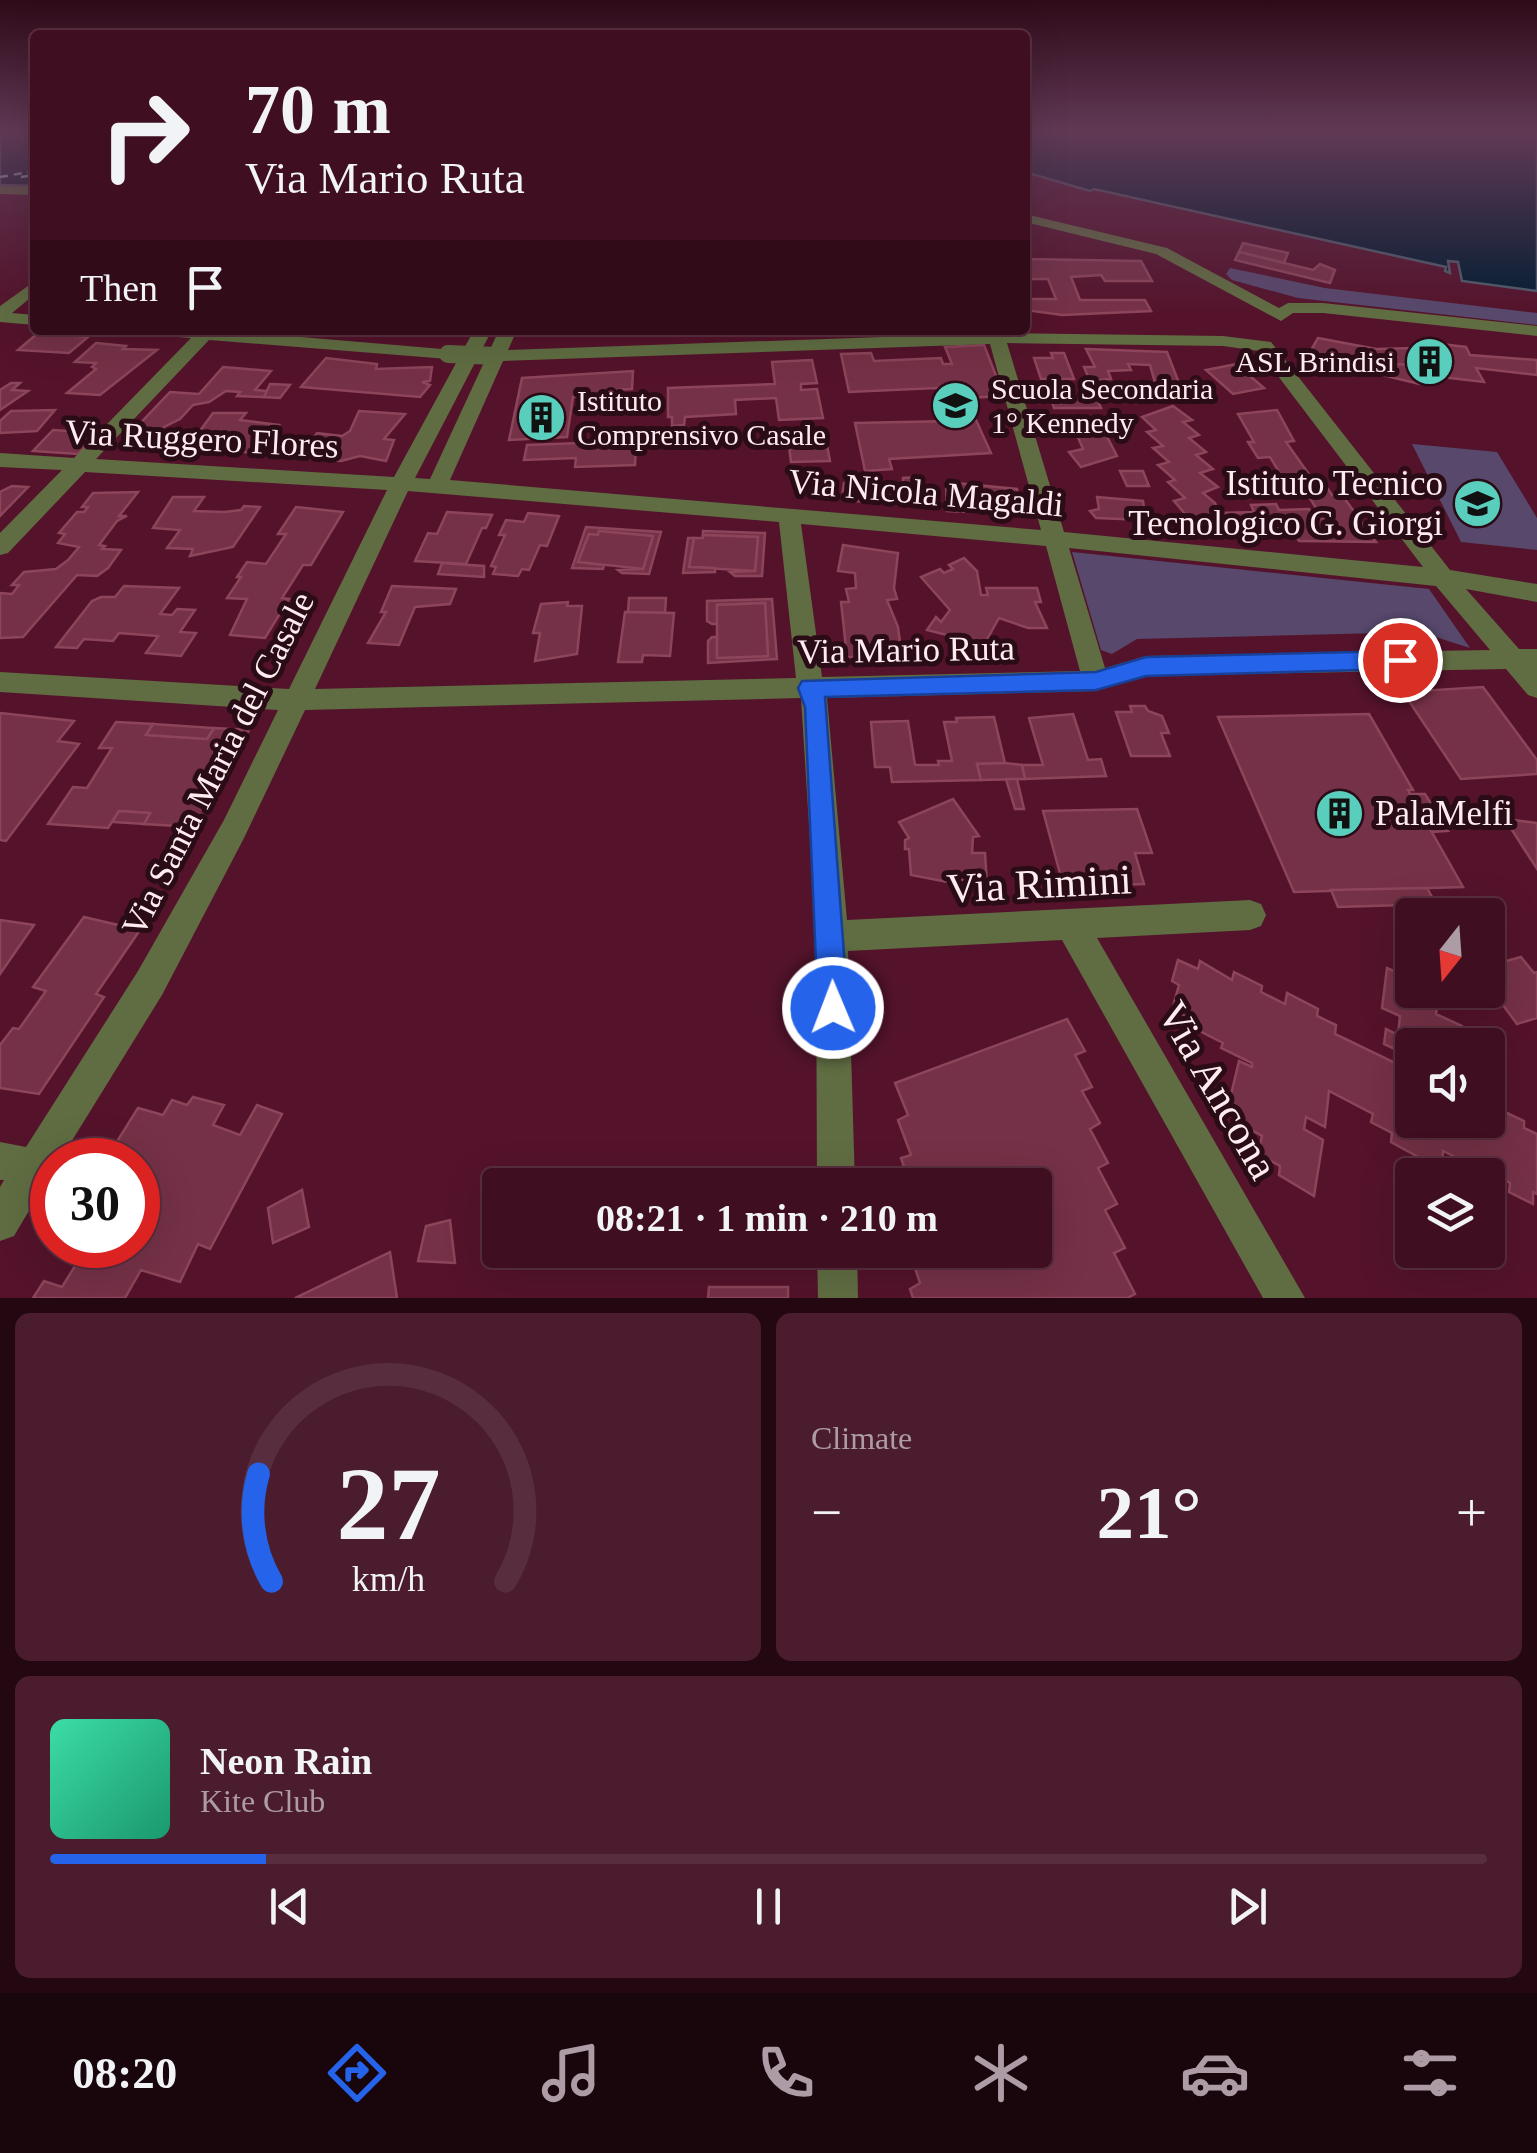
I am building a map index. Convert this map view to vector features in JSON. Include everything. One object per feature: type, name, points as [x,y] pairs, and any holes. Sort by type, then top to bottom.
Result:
[{"type":"street","points":[[1030,219],[1161,251],[1280,316]]},
{"type":"street","points":[[0,315],[30,290]]},
{"type":"street","points":[[1265,346],[1288,308],[1323,308],[1537,330]]},
{"type":"street","points":[[0,315],[30,319]]},
{"type":"street","points":[[0,547],[204,335]]},
{"type":"street","points":[[240,335],[496,356],[911,336],[1224,341],[1265,346],[1444,579],[1526,659],[1537,688]]},
{"type":"street","name":"Via Santa Maria del Casale","points":[[0,1222],[17,1164],[150,983],[234,828],[400,484],[480,335]]},
{"type":"street","points":[[437,486],[506,335]]},
{"type":"street","points":[[998,338],[1096,681]]},
{"type":"street","name":"Via Ruggero Flores","points":[[0,460],[400,484]]},
{"type":"street","name":"Via Nicola Magaldi","points":[[400,484],[1055,539],[1537,592]]},
{"type":"street","points":[[789,516],[810,688],[817,707],[832,936],[836,1168]]},
{"type":"street","name":"Via Mario Ruta","points":[[0,682],[297,700],[1096,681],[1146,666],[1526,659]]},
{"type":"street","name":"Via Rimini","points":[[832,936],[1250,915]]},
{"type":"street","name":"Via Ancona","points":[[1072,926],[1285,1298]]},
{"type":"street","points":[[838,1268],[838,1298]]},
{"type":"shaded area","points":[[1230,268],[1325,288],[1537,313],[1537,325],[1298,298],[1232,280],[1226,274]]},
{"type":"shaded area","points":[[1412,444],[1497,452],[1537,518],[1537,550],[1461,542]]},
{"type":"shaded area","points":[[1072,552],[1429,589],[1470,648],[1420,632],[1137,639],[1112,654],[1101,650]]},
{"type":"water","points":[[1106,192],[1537,192],[1537,291],[1462,281],[1458,262],[1448,261],[1450,273],[1445,271],[1446,267]]},
{"type":"building","points":[[1243,243],[1288,253],[1284,263],[1239,252]]},
{"type":"building","points":[[1239,252],[1313,270],[1320,264],[1335,270],[1330,283],[1235,260]]},
{"type":"building","points":[[1030,259],[1141,261],[1152,281],[1105,281],[1101,275],[1071,277],[1080,300],[1145,300],[1151,311],[1062,315],[1030,311],[1030,299],[1056,299],[1048,279],[1030,279]]},
{"type":"building","points":[[36,335],[88,337],[69,353],[18,350]]},
{"type":"building","name":"ASL Brindisi","points":[[1318,338],[1376,349],[1416,348],[1433,343],[1466,347],[1470,355],[1537,360],[1537,375],[1476,368],[1484,382],[1416,374],[1413,365],[1369,363],[1365,371],[1307,357]]},
{"type":"building","points":[[96,343],[157,350],[100,395],[67,393],[96,369],[92,367],[96,363],[75,362]]},
{"type":"building","name":"Scuola Secondaria 1° Kennedy","points":[[984,345],[1004,396],[966,398],[991,453],[889,459],[892,469],[865,471],[855,423],[950,421],[937,388],[849,392],[841,354],[871,353],[874,361],[941,358],[943,364],[952,364],[945,347]]},
{"type":"building","points":[[1086,349],[1167,352],[1179,383],[1169,382],[1175,397],[1159,397],[1150,365],[1128,364],[1131,370],[1108,371],[1111,379],[1090,381],[1084,367],[1095,367]]},
{"type":"building","points":[[1051,353],[1064,353],[1074,379],[1041,379],[1034,358],[1053,358]]},
{"type":"building","points":[[326,358],[377,364],[376,369],[432,367],[430,381],[422,382],[430,385],[420,397],[301,387]]},
{"type":"building","points":[[812,360],[817,383],[801,384],[801,390],[817,389],[823,418],[779,420],[776,398],[735,400],[736,414],[685,417],[684,425],[672,426],[672,417],[668,417],[668,388],[775,384],[772,362]]},
{"type":"building","points":[[1369,363],[1413,365],[1416,374],[1429,375],[1420,384],[1365,371]]},
{"type":"building","points":[[1236,364],[1264,388],[1233,394],[1206,370]]},
{"type":"building","points":[[223,367],[271,371],[255,390],[268,391],[264,397],[237,396],[240,392],[226,391],[209,402],[193,405],[180,419],[164,427],[149,450],[130,449],[139,440],[131,439],[136,434],[131,433],[170,392],[199,394]]},
{"type":"building","name":"Istituto Comprensivo Casale","points":[[633,371],[632,389],[616,390],[616,395],[573,397],[567,437],[509,440],[522,378]]},
{"type":"building","points":[[20,383],[12,390],[28,391],[0,410],[0,390]]},
{"type":"building","points":[[270,384],[290,385],[280,398],[264,397]]},
{"type":"building","points":[[1096,397],[1101,408],[1054,408],[1051,399]]},
{"type":"building","points":[[1173,406],[1192,420],[1183,422],[1199,435],[1189,438],[1206,452],[1196,455],[1213,469],[1200,473],[1218,487],[1203,493],[1215,503],[1219,513],[1254,512],[1251,505],[1276,504],[1279,510],[1309,509],[1315,518],[1322,518],[1308,495],[1294,496],[1270,457],[1258,458],[1238,414],[1277,410],[1294,441],[1286,442],[1313,480],[1321,479],[1332,495],[1342,495],[1376,542],[1299,541],[1294,533],[1230,534],[1224,522],[1192,522],[1174,501],[1185,498],[1168,482],[1175,480],[1158,465],[1169,462],[1153,448],[1163,446],[1147,432],[1156,430],[1142,417]]},
{"type":"building","points":[[55,410],[37,431],[0,433],[0,421],[11,411]]},
{"type":"building","points":[[359,411],[405,414],[384,439],[394,440],[386,461],[360,456],[341,461],[299,458],[317,433],[342,436],[350,431]]},
{"type":"building","points":[[213,413],[246,413],[240,420],[279,425],[259,453],[225,451],[230,445],[191,443]]},
{"type":"building","points":[[1102,427],[1117,456],[1081,467],[1069,452],[1083,449],[1074,428]]},
{"type":"building","points":[[824,429],[830,461],[791,462],[787,430]]},
{"type":"building","points":[[53,430],[98,433],[78,454],[33,451]]},
{"type":"building","points":[[636,441],[635,465],[575,467],[576,458],[524,460],[527,445]]},
{"type":"building","points":[[1120,471],[1143,471],[1149,486],[1127,486]]},
{"type":"building","points":[[918,477],[918,506],[854,501],[842,496],[844,483],[903,489],[903,478]]},
{"type":"building","points":[[946,482],[1017,489],[1021,514],[947,511]]},
{"type":"building","points":[[12,486],[28,487],[0,516],[0,492]]},
{"type":"building","points":[[138,492],[119,516],[127,516],[117,521],[99,545],[105,546],[102,549],[121,550],[108,568],[97,576],[77,575],[23,637],[0,638],[0,593],[12,594],[19,585],[12,585],[24,572],[56,569],[68,560],[79,547],[58,543],[65,534],[59,533],[77,512],[84,512],[88,507],[82,507],[93,493]]},
{"type":"building","points":[[173,497],[204,497],[194,511],[260,507],[233,547],[190,556],[193,549],[167,548],[180,530],[153,528]]},
{"type":"building","points":[[1097,497],[1143,501],[1146,520],[1096,518],[1090,511],[1099,509]]},
{"type":"building","points":[[296,507],[343,512],[311,565],[303,565],[282,598],[289,599],[265,638],[230,635],[247,599],[227,598],[241,577],[237,577],[247,562],[266,564],[286,534],[278,534]]},
{"type":"building","points":[[447,512],[492,515],[466,564],[415,561],[428,533],[437,534]]},
{"type":"building","points":[[528,513],[559,516],[547,546],[540,545],[529,570],[522,569],[518,576],[493,574],[496,567],[491,566],[505,535],[499,535],[506,520],[524,522]]},
{"type":"building","points":[[586,527],[661,532],[649,574],[618,570],[643,569],[653,536],[599,531],[598,535],[589,534],[578,562],[604,565],[603,569],[572,568]]},
{"type":"building","points":[[599,531],[653,536],[643,569],[578,562],[589,534],[598,535]]},
{"type":"building","points":[[703,531],[765,533],[762,576],[735,576],[730,572],[755,571],[758,537],[703,535]]},
{"type":"building","points":[[758,537],[755,571],[689,567],[694,538]]},
{"type":"building","points":[[688,538],[694,538],[689,567],[715,568],[715,572],[683,573]]},
{"type":"building","points":[[843,545],[898,553],[894,588],[897,599],[887,600],[898,627],[902,657],[847,657],[841,602],[849,602],[846,589],[856,588],[855,573],[838,571]]},
{"type":"building","points":[[964,558],[977,571],[981,595],[988,595],[986,588],[1037,588],[1041,602],[1035,602],[1047,628],[1028,628],[999,618],[980,652],[957,642],[959,638],[927,630],[936,617],[941,622],[950,610],[921,577],[940,569],[944,573],[953,569],[949,565]]},
{"type":"building","points":[[442,563],[484,566],[484,577],[438,574]]},
{"type":"building","points":[[124,586],[179,588],[160,614],[172,615],[177,609],[195,610],[180,632],[196,633],[181,656],[146,653],[158,636],[119,633],[113,641],[84,639],[77,648],[56,647],[92,601],[115,597]]},
{"type":"building","points":[[392,586],[456,589],[450,604],[415,607],[399,645],[368,643],[386,612],[381,612]]},
{"type":"building","points":[[629,598],[666,598],[665,613],[628,612]]},
{"type":"building","points":[[772,599],[777,659],[708,663],[708,641],[712,637],[717,637],[717,658],[768,656],[765,603],[717,605],[717,624],[712,624],[707,621],[707,601]]},
{"type":"building","points":[[568,602],[567,606],[582,606],[577,654],[535,661],[540,633],[533,633],[541,604]]},
{"type":"building","points":[[765,603],[768,656],[717,658],[717,605]]},
{"type":"building","points":[[625,612],[674,613],[670,656],[643,655],[642,662],[618,662]]},
{"type":"building","points":[[1483,687],[1537,760],[1537,774],[1461,779],[1403,692]]},
{"type":"building","points":[[1130,706],[1145,706],[1162,716],[1169,733],[1161,733],[1170,756],[1131,756],[1116,712],[1132,712]]},
{"type":"building","points":[[0,713],[74,721],[58,741],[79,744],[6,841],[0,840]]},
{"type":"building","points":[[1073,714],[1088,760],[1101,759],[1106,776],[1025,779],[1022,765],[1043,765],[1029,718]]},
{"type":"building","name":"PalaMelfi","points":[[1369,714],[1463,887],[1294,892],[1218,717]]},
{"type":"building","points":[[994,717],[1005,763],[977,764],[981,780],[892,782],[890,767],[875,767],[871,722],[908,721],[915,765],[939,765],[938,761],[952,761],[944,722]]},
{"type":"building","points":[[116,722],[153,724],[146,735],[207,739],[214,728],[249,730],[235,756],[222,755],[200,795],[214,796],[197,827],[144,824],[150,813],[119,811],[108,828],[48,824],[73,787],[87,788],[112,748],[99,748]]},
{"type":"building","points":[[153,724],[214,728],[207,739],[146,735]]},
{"type":"building","points":[[222,755],[235,756],[214,796],[200,795]]},
{"type":"building","points":[[977,764],[1022,765],[1025,779],[981,780]]},
{"type":"building","points":[[1006,779],[1017,779],[1024,809],[1015,809]]},
{"type":"building","points":[[1410,794],[1425,794],[1448,831],[1432,832]]},
{"type":"building","points":[[953,799],[979,836],[973,837],[972,853],[985,853],[987,884],[958,879],[958,884],[911,875],[909,849],[905,849],[905,840],[909,838],[899,822]]},
{"type":"building","points":[[1137,809],[1152,853],[1135,853],[1144,884],[1116,885],[1113,874],[1061,877],[1043,811]]},
{"type":"building","points":[[119,811],[150,813],[144,824],[112,822]]},
{"type":"building","points":[[1505,819],[1537,823],[1537,869]]},
{"type":"building","points":[[1427,888],[1433,898],[1395,898],[1395,905],[1338,907],[1331,890]]},
{"type":"building","points":[[84,917],[140,930],[96,994],[104,997],[39,1094],[0,1088],[0,1045],[13,1028],[19,1029],[46,991],[33,987]]},
{"type":"building","points":[[0,920],[34,925],[0,974]]},
{"type":"building","points":[[1521,957],[1537,972],[1537,1018],[1517,1024],[1505,1008],[1505,961]]},
{"type":"building","points":[[1178,960],[1198,969],[1200,961],[1232,980],[1234,972],[1262,986],[1261,992],[1285,1004],[1287,993],[1318,1009],[1317,1016],[1336,1025],[1335,1034],[1395,1063],[1395,1138],[1505,1138],[1505,1112],[1524,1121],[1524,1128],[1537,1134],[1537,1194],[1533,1192],[1533,1204],[1509,1192],[1505,1158],[1457,1158],[1443,1151],[1443,1158],[1420,1158],[1391,1142],[1392,1133],[1371,1122],[1373,1114],[1329,1091],[1325,1127],[1306,1117],[1304,1129],[1323,1140],[1314,1196],[1279,1175],[1280,1166],[1258,1154],[1262,1136],[1237,1122],[1240,1110],[1229,1103],[1239,1061],[1252,1067],[1252,1063],[1221,1048],[1223,1043],[1192,1027],[1193,1021],[1172,1010],[1179,985],[1172,981]]},
{"type":"building","points":[[1387,968],[1395,972],[1395,1008],[1437,1008],[1436,1014],[1462,1026],[1399,1028],[1400,1016],[1382,1008]]},
{"type":"building","points":[[1067,1019],[1085,1051],[1075,1055],[1092,1087],[1082,1091],[1100,1123],[1090,1129],[1108,1163],[1098,1168],[1117,1204],[1105,1210],[1125,1248],[1114,1253],[1135,1294],[1127,1298],[913,1298],[910,1289],[920,1283],[915,1268],[1052,1268],[1052,1168],[904,1168],[901,1158],[911,1155],[898,1120],[908,1115],[895,1083]]},
{"type":"building","points":[[1386,1029],[1395,1034],[1395,1049],[1384,1044]]},
{"type":"building","points":[[193,1097],[224,1105],[213,1125],[240,1135],[257,1105],[282,1114],[210,1249],[198,1244],[180,1282],[141,1270],[125,1298],[33,1298],[44,1281],[62,1287],[74,1268],[160,1268],[160,1138],[119,1138],[138,1108],[163,1115],[172,1100],[187,1105]]},
{"type":"building","points":[[302,1190],[309,1227],[273,1243],[268,1208]]},
{"type":"building","points":[[450,1220],[455,1263],[418,1261],[426,1226]]},
{"type":"building","points":[[390,1252],[397,1298],[295,1298]]},
{"type":"building","points":[[709,1287],[788,1287],[788,1298],[708,1298]]},
{"type":"place","name":"ASL Brindisi","points":[[1430,361]]},
{"type":"place","name":"Scuola Secondaria 1° Kennedy","points":[[956,405]]},
{"type":"place","name":"Istituto Comprensivo Casale","points":[[542,417]]},
{"type":"place","name":"Istituto Tecnico Tecnologico G. Giorgi","points":[[1478,503]]},
{"type":"place","name":"PalaMelfi","points":[[1340,813]]},
{"type":"route","points":[[833,1008],[817,707],[810,688],[1096,681],[1146,666],[1400,660]]}]
